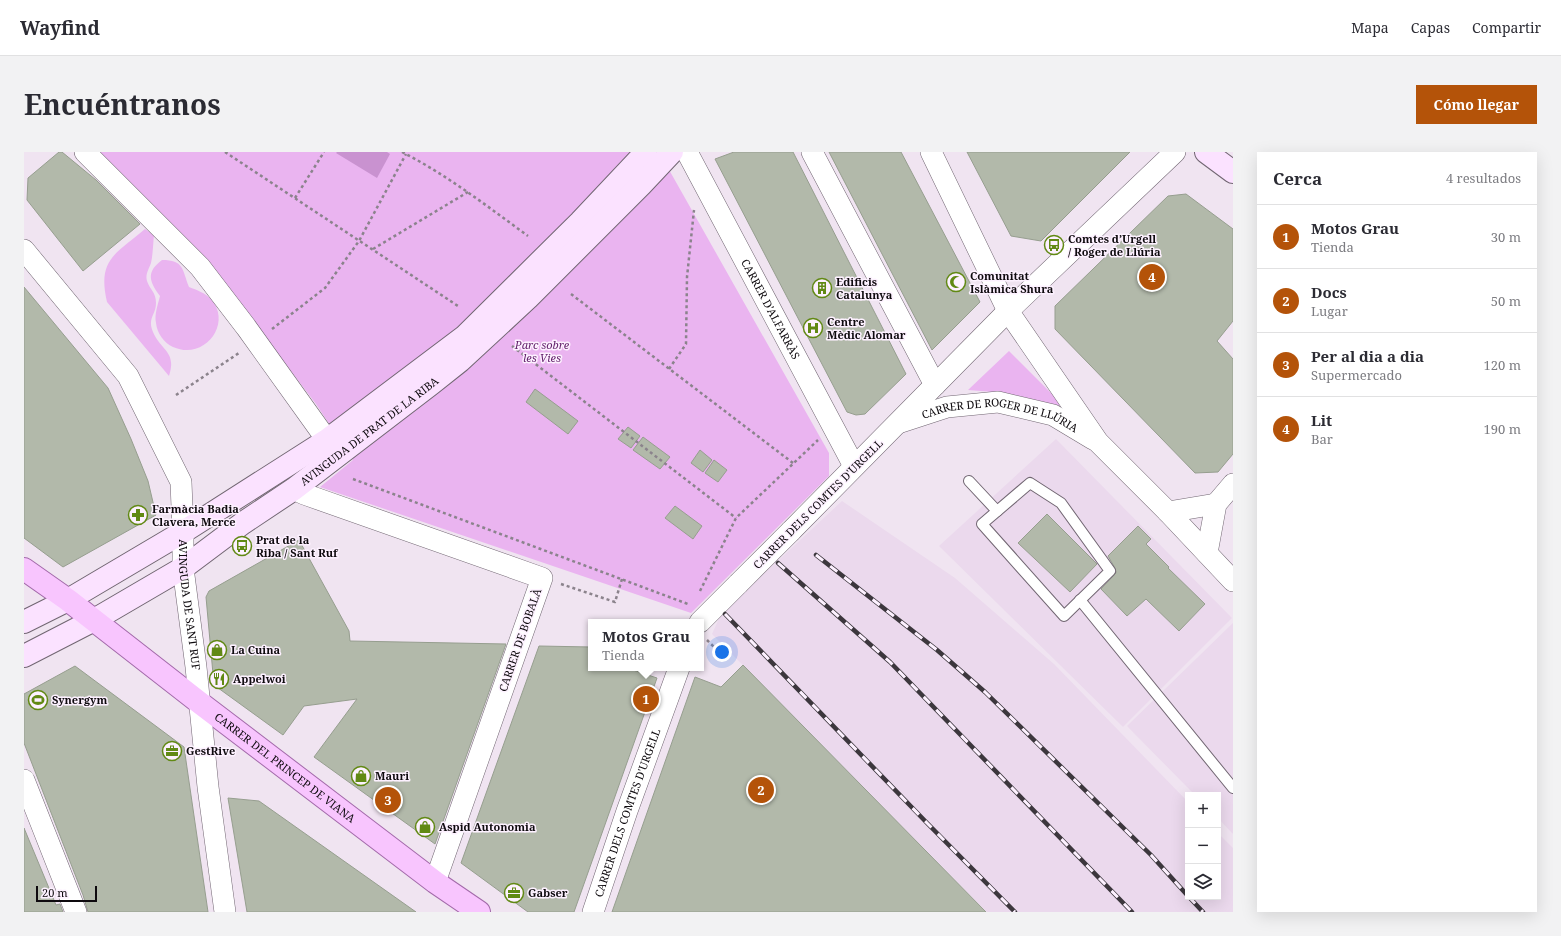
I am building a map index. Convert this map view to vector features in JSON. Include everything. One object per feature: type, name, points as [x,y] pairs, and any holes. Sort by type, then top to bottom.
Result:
[{"type":"main road","name":"AVINGUDA DE PRAT DE LA RIBA","points":[[24,622],[68,600],[183,532],[327,440],[465,336],[580,222],[646,152]]},
{"type":"main road","name":"AVINGUDA DE PRAT DE LA RIBA","points":[[24,656],[94,620],[183,568],[294,489],[431,384],[465,356],[528,298],[672,152]]},
{"type":"main road","points":[[1206,152],[1233,172]]},
{"type":"main road","points":[[24,569],[68,600]]},
{"type":"main road","name":"CARRER DEL PRINCEP DE VIANA","points":[[68,600],[200,704],[436,882],[479,912]]},
{"type":"street","points":[[85,152],[200,267],[257,342],[327,440]]},
{"type":"street","name":"CARRER D'ALFARRÀS","points":[[688,152],[854,466]]},
{"type":"street","points":[[812,152],[935,385]]},
{"type":"street","name":"CARRER DE ROGER DE LLÚRIA","points":[[930,152],[1008,310],[1098,442],[1168,512],[1233,581]]},
{"type":"street","name":"CARRER DELS COMTES D'URGELL","points":[[702,619],[898,423],[1008,310],[1175,152]]},
{"type":"street","name":"AVINGUDA DE SANT RUF","points":[[24,250],[128,376],[181,482],[183,568],[196,667],[208,787],[225,912]]},
{"type":"street","name":"CARRER DE ROGER DE LLÚRIA","points":[[898,423],[947,407],[998,402],[1053,416],[1098,442]]},
{"type":"street","points":[[1207,553],[1216,504],[1233,484]]},
{"type":"street","name":"CARRER DE BOBALÀ","points":[[294,489],[304,494],[542,578],[436,882]]},
{"type":"street","points":[[1168,512],[1216,504]]},
{"type":"street","name":"CARRER DELS COMTES D'URGELL","points":[[592,912],[678,671]]},
{"type":"street","points":[[24,780],[76,912]]},
{"type":"lane","points":[[969,481],[997,511]]},
{"type":"lane","points":[[1030,483],[1061,503],[1110,571],[1080,600],[1064,616],[982,524],[1030,483]]},
{"type":"lane","points":[[1080,600],[1233,788]]},
{"type":"path","points":[[225,152],[458,306]]},
{"type":"path","points":[[295,198],[324,152]]},
{"type":"path","points":[[402,152],[468,192],[528,236]]},
{"type":"path","points":[[176,395],[257,342],[325,288],[359,241],[406,154]]},
{"type":"path","points":[[373,249],[468,192]]},
{"type":"path","points":[[669,369],[686,344],[687,277],[695,206]]},
{"type":"path","points":[[570,294],[794,463]]},
{"type":"path","points":[[512,346],[736,518]]},
{"type":"path","points":[[699,592],[736,518],[822,436]]},
{"type":"path","points":[[353,479],[622,579],[694,619]]},
{"type":"path","points":[[542,578],[615,602],[622,579]]},
{"type":"path","points":[[704,629],[724,657]]},
{"type":"shaded area","points":[[387,152],[390,154],[377,178],[336,153]]},
{"type":"shaded area","points":[[1056,439],[1232,618],[1123,727],[939,546]]},
{"type":"shaded area","points":[[842,501],[955,578],[1054,664],[1185,799],[1185,900],[1221,900],[1221,836],[1233,848],[1233,912],[987,912],[712,634],[721,614]]},
{"type":"shaded area","points":[[1233,623],[1233,834],[1221,821],[1221,792],[1192,792],[1127,726]]},
{"type":"green space","name":"Parc sobre les Vies","points":[[95,152],[659,152],[829,453],[829,476],[691,613],[320,487],[353,460],[316,404],[227,287]]},
{"type":"green space","points":[[145,229],[154,235],[152,260],[146,276],[156,299],[156,307],[151,320],[151,327],[156,338],[170,356],[171,368],[169,376],[107,302],[105,276],[111,259]]},
{"type":"green space","points":[[162,260],[169,260],[178,264],[183,271],[189,287],[209,297],[217,309],[219,319],[217,329],[212,338],[204,345],[195,349],[184,350],[173,347],[159,334],[156,323],[156,310],[160,296],[153,286],[151,273],[157,264]]},
{"type":"green space","points":[[1009,351],[1061,403],[1057,409],[1025,397],[968,390]]},
{"type":"building","points":[[59,152],[62,152],[96,180],[140,224],[83,271],[27,200],[28,178]]},
{"type":"building","name":"Edificis Catalunya","points":[[734,152],[793,152],[906,374],[865,414],[856,415],[847,412],[715,159]]},
{"type":"building","name":"Edificis Catalunya","points":[[829,152],[901,152],[980,302],[932,350]]},
{"type":"building","points":[[967,152],[1130,152],[1041,241],[1011,236]]},
{"type":"building","points":[[1186,194],[1233,229],[1233,321],[1217,341],[1233,359],[1233,454],[1218,472],[1195,473],[1055,329],[1055,306],[1168,196]]},
{"type":"building","points":[[24,287],[108,388],[148,481],[156,515],[63,567],[24,538]]},
{"type":"building","points":[[535,389],[578,421],[568,434],[526,402]]},
{"type":"building","points":[[628,427],[640,436],[631,448],[618,439]]},
{"type":"building","points":[[643,437],[670,457],[660,469],[633,450]]},
{"type":"building","points":[[700,450],[712,460],[703,472],[691,463]]},
{"type":"building","points":[[714,460],[727,470],[718,482],[705,473]]},
{"type":"building","points":[[675,506],[702,526],[693,539],[665,518]]},
{"type":"building","points":[[1047,514],[1097,564],[1070,592],[1018,543]]},
{"type":"building","points":[[1138,526],[1151,539],[1146,544],[1205,604],[1179,631],[1146,599],[1127,616],[1101,589],[1116,573],[1115,568],[1108,556]]},
{"type":"building","points":[[299,540],[349,631],[350,641],[506,644],[435,844],[314,757],[357,699],[304,706],[283,735],[214,685],[206,597],[209,591]]},
{"type":"building","points":[[539,646],[588,647],[588,671],[636,671],[657,678],[574,912],[528,912],[461,863]]},
{"type":"building","points":[[743,665],[986,912],[612,912],[695,677],[721,687]]},
{"type":"building","points":[[75,666],[184,747],[208,912],[88,912],[83,895],[24,743],[24,694]]},
{"type":"building","points":[[228,798],[259,801],[416,912],[247,912]]},
{"type":"building","points":[[24,828],[56,905],[60,904],[63,912],[24,912]]},
{"type":"railway","points":[[816,555],[937,650],[985,692],[1151,855],[1185,893]]},
{"type":"railway","points":[[778,563],[890,662],[1132,912]]},
{"type":"railway","points":[[725,614],[1015,912]]},
{"type":"railway","points":[[1192,900],[1203,912]]},
{"type":"place","name":"Comtes d’Urgell / Roger de Llúria","points":[[1054,245]]},
{"type":"place","name":"Lit","points":[[1152,277]]},
{"type":"place","name":"Comunitat Islàmica Shura","points":[[956,282]]},
{"type":"place","name":"Edificis Catalunya","points":[[822,288]]},
{"type":"place","name":"Centre Mèdic Alomar","points":[[813,328]]},
{"type":"place","name":"Farmàcia Badia Clavera, Merce","points":[[138,515]]},
{"type":"place","name":"Prat de la Riba / Sant Ruf","points":[[242,546]]},
{"type":"place","name":"La Cuina","points":[[217,650]]},
{"type":"place","name":"Appelwoi","points":[[219,679]]},
{"type":"place","name":"Motos Grau","points":[[646,699]]},
{"type":"place","name":"Synergym","points":[[38,700]]},
{"type":"place","name":"GestRive","points":[[172,751]]},
{"type":"place","name":"Mauri","points":[[361,776]]},
{"type":"place","name":"Docs","points":[[761,790]]},
{"type":"place","name":"Per al dia a dia","points":[[388,800]]},
{"type":"place","name":"Aspid Autonomia","points":[[425,827]]},
{"type":"place","name":"Gabser","points":[[514,893]]}]
